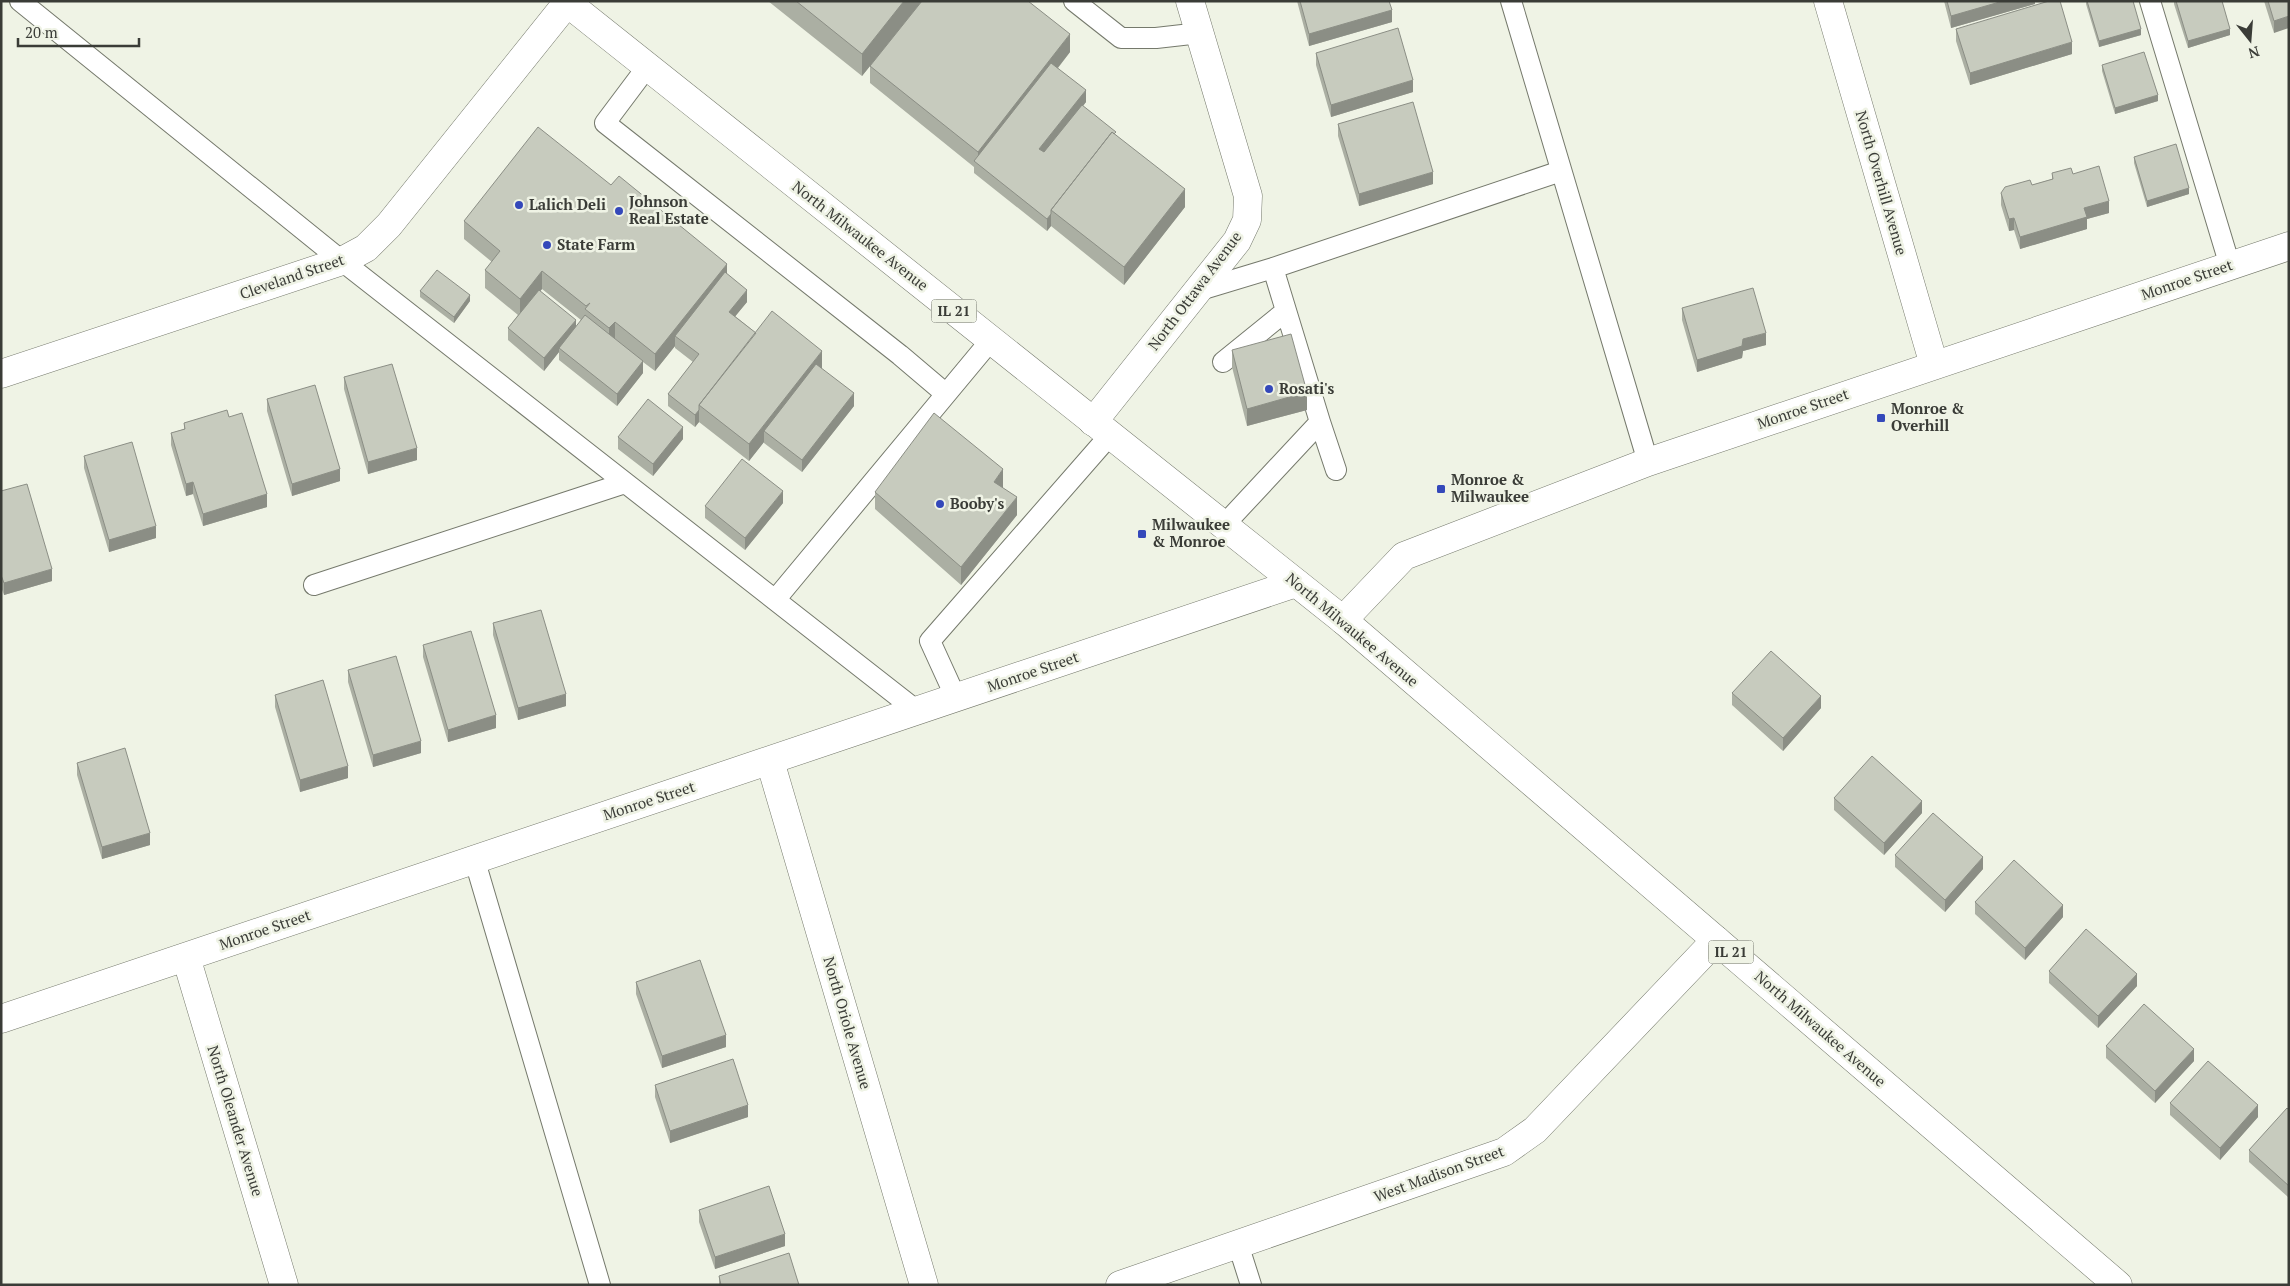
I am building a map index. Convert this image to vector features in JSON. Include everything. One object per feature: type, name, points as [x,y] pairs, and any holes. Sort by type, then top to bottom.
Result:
[{"type":"street","name":"North Ottawa Avenue","points":[[1102,428],[1197,291],[1237,241],[1247,220],[1248,196],[1190,1]]},
{"type":"street","name":"North Overhill Avenue","points":[[1828,1],[1934,364]]},
{"type":"street","name":"Cleveland Street","points":[[1,374],[342,261],[366,248],[389,225],[567,2]]},
{"type":"street","name":"North Milwaukee Avenue","points":[[567,2],[1344,620],[2118,1285]]},
{"type":"street","name":"Monroe Street","points":[[1344,620],[1404,556],[1648,462],[1934,364],[2289,246]]},
{"type":"street","name":"Monroe Street","points":[[1,1018],[186,958],[474,858],[770,761],[1296,583]]},
{"type":"street","name":"North Oriole Avenue","points":[[770,761],[924,1285]]},
{"type":"street","name":"West Madison Street","points":[[1120,1285],[1504,1152],[1535,1130],[1716,940]]},
{"type":"street","name":"North Oleander Avenue","points":[[186,958],[284,1285]]},
{"type":"lane","points":[[20,1],[342,261],[916,711]]},
{"type":"lane","points":[[1074,1],[1121,38],[1156,38],[1200,33]]},
{"type":"lane","points":[[1511,1],[1648,462]]},
{"type":"lane","points":[[2150,1],[2230,266]]},
{"type":"lane","points":[[647,67],[605,123],[900,355],[946,394]]},
{"type":"lane","points":[[1197,291],[1273,268],[1561,171]]},
{"type":"lane","points":[[1273,268],[1336,470]]},
{"type":"lane","points":[[1222,362],[1286,311]]},
{"type":"lane","points":[[775,600],[990,340]]},
{"type":"lane","points":[[1224,525],[1320,422]]},
{"type":"lane","points":[[956,698],[930,641],[1102,428]]},
{"type":"lane","points":[[314,585],[625,483]]},
{"type":"lane","points":[[474,858],[600,1285]]},
{"type":"lane","points":[[1238,1244],[1251,1285]]},
{"type":"building","points":[[796,1],[904,1],[862,54]]},
{"type":"building","points":[[922,1],[1028,1],[1070,34],[978,152],[870,66]]},
{"type":"building","points":[[1300,1],[1389,1],[1392,10],[1309,34]]},
{"type":"building","points":[[1947,1],[2003,1],[1951,16]]},
{"type":"building","points":[[2049,1],[2060,1],[2072,42],[1970,73],[1956,29]]},
{"type":"building","points":[[2087,1],[2133,1],[2141,29],[2099,41]]},
{"type":"building","points":[[2176,1],[2222,1],[2230,29],[2188,41]]},
{"type":"building","points":[[2268,1],[2289,1],[2289,16],[2274,21]]},
{"type":"building","points":[[1398,28],[1413,80],[1331,105],[1316,53]]},
{"type":"building","points":[[2144,52],[2158,95],[2115,108],[2102,65]]},
{"type":"building","points":[[1051,63],[1086,90],[1039,149],[1044,152],[1082,105],[1116,132],[1114,134],[1112,132],[1051,210],[1051,214],[1047,219],[974,161]]},
{"type":"building","points":[[1413,102],[1433,172],[1359,194],[1338,124]]},
{"type":"building","points":[[538,127],[611,185],[619,176],[727,264],[655,354],[615,322],[609,328],[585,309],[590,303],[586,306],[542,271],[520,299],[485,270],[500,251],[464,221]]},
{"type":"building","points":[[1112,132],[1185,189],[1124,267],[1051,210]]},
{"type":"building","points":[[2176,144],[2189,188],[2147,201],[2134,157]]},
{"type":"building","points":[[2099,166],[2109,201],[2084,208],[2087,217],[2020,237],[2014,218],[2009,219],[2001,193],[2005,187],[2030,180],[2032,185],[2053,179],[2052,173],[2071,168],[2073,174]]},
{"type":"building","points":[[437,270],[470,295],[454,317],[420,291]]},
{"type":"building","points":[[725,272],[747,290],[729,312],[756,333],[699,405],[699,410],[695,415],[668,394],[699,354],[675,336]]},
{"type":"building","points":[[1753,288],[1766,333],[1743,339],[1742,346],[1697,360],[1682,308]]},
{"type":"building","points":[[539,290],[576,320],[544,358],[508,328]]},
{"type":"building","points":[[772,311],[822,351],[749,444],[699,405]]},
{"type":"building","points":[[585,315],[643,361],[617,394],[559,348]]},
{"type":"building","name":"Rosati's","points":[[1291,334],[1307,392],[1247,409],[1232,350]]},
{"type":"building","points":[[392,364],[417,448],[368,462],[344,377]]},
{"type":"building","points":[[816,364],[854,393],[802,460],[764,431]]},
{"type":"building","points":[[315,385],[340,469],[292,484],[267,399]]},
{"type":"building","points":[[648,399],[683,427],[653,464],[618,437]]},
{"type":"building","points":[[227,410],[229,417],[242,413],[267,494],[203,514],[193,482],[186,484],[171,433],[185,429],[184,423]]},
{"type":"building","name":"Booby's","points":[[934,413],[1003,469],[994,482],[1017,497],[961,567],[875,492]]},
{"type":"building","points":[[132,442],[156,526],[109,540],[84,456]]},
{"type":"building","points":[[742,459],[783,491],[745,538],[705,506]]},
{"type":"building","points":[[27,484],[52,569],[4,583],[1,575],[1,491]]},
{"type":"building","points":[[541,610],[566,694],[518,708],[493,623]]},
{"type":"building","points":[[471,631],[496,715],[448,730],[423,645]]},
{"type":"building","points":[[1771,651],[1821,696],[1783,738],[1732,693]]},
{"type":"building","points":[[396,656],[421,741],[373,755],[348,670]]},
{"type":"building","points":[[323,680],[348,766],[300,780],[275,695]]},
{"type":"building","points":[[125,748],[150,833],[102,847],[77,763]]},
{"type":"building","points":[[1872,756],[1922,801],[1884,843],[1834,798]]},
{"type":"building","points":[[1933,813],[1983,857],[1945,900],[1895,855]]},
{"type":"building","points":[[2014,860],[2063,905],[2025,948],[1975,902]]},
{"type":"building","points":[[2086,929],[2137,974],[2098,1016],[2049,971]]},
{"type":"building","points":[[700,960],[726,1035],[662,1056],[636,982]]},
{"type":"building","points":[[2144,1004],[2194,1049],[2155,1091],[2106,1046]]},
{"type":"building","points":[[733,1059],[748,1105],[670,1131],[655,1085]]},
{"type":"building","points":[[2208,1061],[2258,1105],[2220,1148],[2170,1103]]},
{"type":"building","points":[[2287,1108],[2289,1110],[2289,1186],[2249,1150]]},
{"type":"building","points":[[769,1186],[785,1234],[715,1257],[699,1210]]},
{"type":"building","points":[[789,1253],[799,1285],[721,1285],[719,1276]]},
{"type":"place","name":"Lalich Deli","points":[[519,205]]},
{"type":"place","name":"Johnson Real Estate","points":[[619,211]]},
{"type":"place","name":"State Farm","points":[[547,245]]},
{"type":"place","name":"Rosati's","points":[[1269,389]]},
{"type":"place","name":"Monroe & Overhill","points":[[1881,418]]},
{"type":"place","name":"Monroe & Milwaukee","points":[[1441,489]]},
{"type":"place","name":"Booby's","points":[[940,504]]},
{"type":"place","name":"Milwaukee & Monroe","points":[[1142,534]]}]
